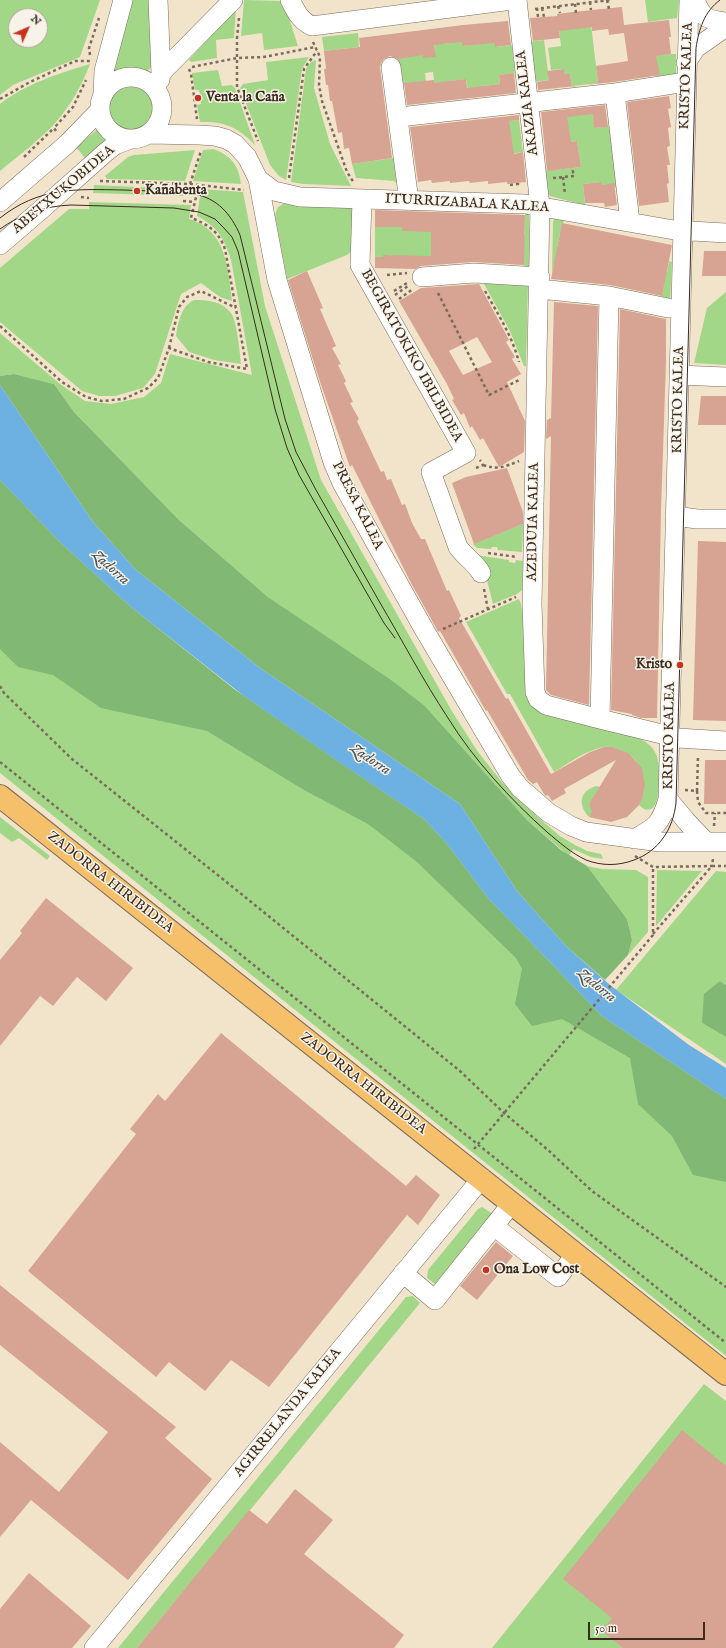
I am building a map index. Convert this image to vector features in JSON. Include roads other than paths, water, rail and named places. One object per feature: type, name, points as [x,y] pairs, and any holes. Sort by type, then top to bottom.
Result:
[{"type":"main road","name":"ZADORRA HIRIBIDEA","points":[[0,796],[482,1178],[726,1374]]},
{"type":"street","points":[[123,0],[104,71],[102,102],[102,118],[111,131],[122,138],[140,137],[156,126],[162,112],[159,82],[158,0]]},
{"type":"street","points":[[290,0],[299,16],[305,23],[312,26],[516,4]]},
{"type":"street","name":"KRISTO KALEA","points":[[631,838],[656,825],[663,817],[668,794],[680,375],[686,63],[689,0]]},
{"type":"street","points":[[696,0],[700,12],[705,17],[726,22]]},
{"type":"street","name":"AKAZIA KALEA","points":[[516,4],[540,206]]},
{"type":"street","points":[[0,202],[67,144],[102,102],[112,84],[118,80],[130,77],[159,82],[236,8]]},
{"type":"street","points":[[686,63],[696,48],[726,26]]},
{"type":"street","points":[[391,67],[409,201]]},
{"type":"street","points":[[399,118],[615,93],[686,82]]},
{"type":"street","points":[[615,93],[630,222]]},
{"type":"street","name":"PRESA KALEA","points":[[140,137],[199,135],[226,139],[235,144],[247,157],[249,184],[287,316],[333,462],[342,483],[477,720],[510,775],[520,788],[549,813],[571,826],[586,832],[660,842],[726,842]]},
{"type":"street","name":"ABETXUKOBIDEA","points":[[2,243],[115,145],[140,137]]},
{"type":"street","name":"ITURRIZABALA KALEA","points":[[249,184],[287,195],[300,197],[362,191],[409,201],[525,204],[683,230],[726,233]]},
{"type":"street","name":"BEGIRATOKIKO IBILBIDEA","points":[[362,191],[360,265],[466,454],[431,472],[458,547],[464,556],[478,568],[481,574]]},
{"type":"street","name":"AZEDUIA KALEA","points":[[540,206],[540,283],[532,604],[535,692],[538,699],[546,705],[600,719],[669,736],[699,740],[726,741]]},
{"type":"street","points":[[418,280],[474,273],[540,283],[668,308]]},
{"type":"street","points":[[600,719],[609,296]]},
{"type":"street","points":[[680,375],[726,377]]},
{"type":"street","points":[[676,516],[697,519],[726,519]]},
{"type":"street","name":"KRISTO KALEA","points":[[668,794],[686,822],[706,842]]},
{"type":"street","name":"AGIRRELANDA KALEA","points":[[94,1648],[482,1178]]},
{"type":"street","points":[[403,1273],[435,1300],[512,1203]]},
{"type":"street","points":[[494,1226],[558,1278],[576,1254]]},
{"type":"water","name":"Zadorra","points":[[0,385],[93,522],[136,570],[260,668],[460,804],[517,891],[567,947],[610,985],[689,1045],[726,1068],[726,1099],[602,1016],[488,898],[448,845],[424,819],[244,696],[131,607],[61,543],[0,480]]},
{"type":"tram line","points":[[0,218],[29,200],[43,195],[73,190],[123,190],[194,194],[210,199],[228,214],[240,235],[285,419],[296,452],[316,490],[439,704],[458,734],[493,778],[506,793],[556,840],[575,854],[592,862],[610,864],[628,862],[651,851],[663,838],[672,822],[676,803],[696,48],[703,21],[714,5],[720,0]]},
{"type":"tram line","points":[[0,229],[25,215],[52,207],[71,205],[174,208],[199,212],[215,219],[223,227],[232,237],[238,251],[275,409],[287,448],[299,475],[384,623],[395,638]]},
{"type":"place","name":"Venta la Caña","points":[[198,98]]},
{"type":"place","name":"Kañabenta","points":[[137,191]]},
{"type":"place","name":"Kristo","points":[[680,665]]},
{"type":"place","name":"Ona Low Cost","points":[[486,1270]]}]
